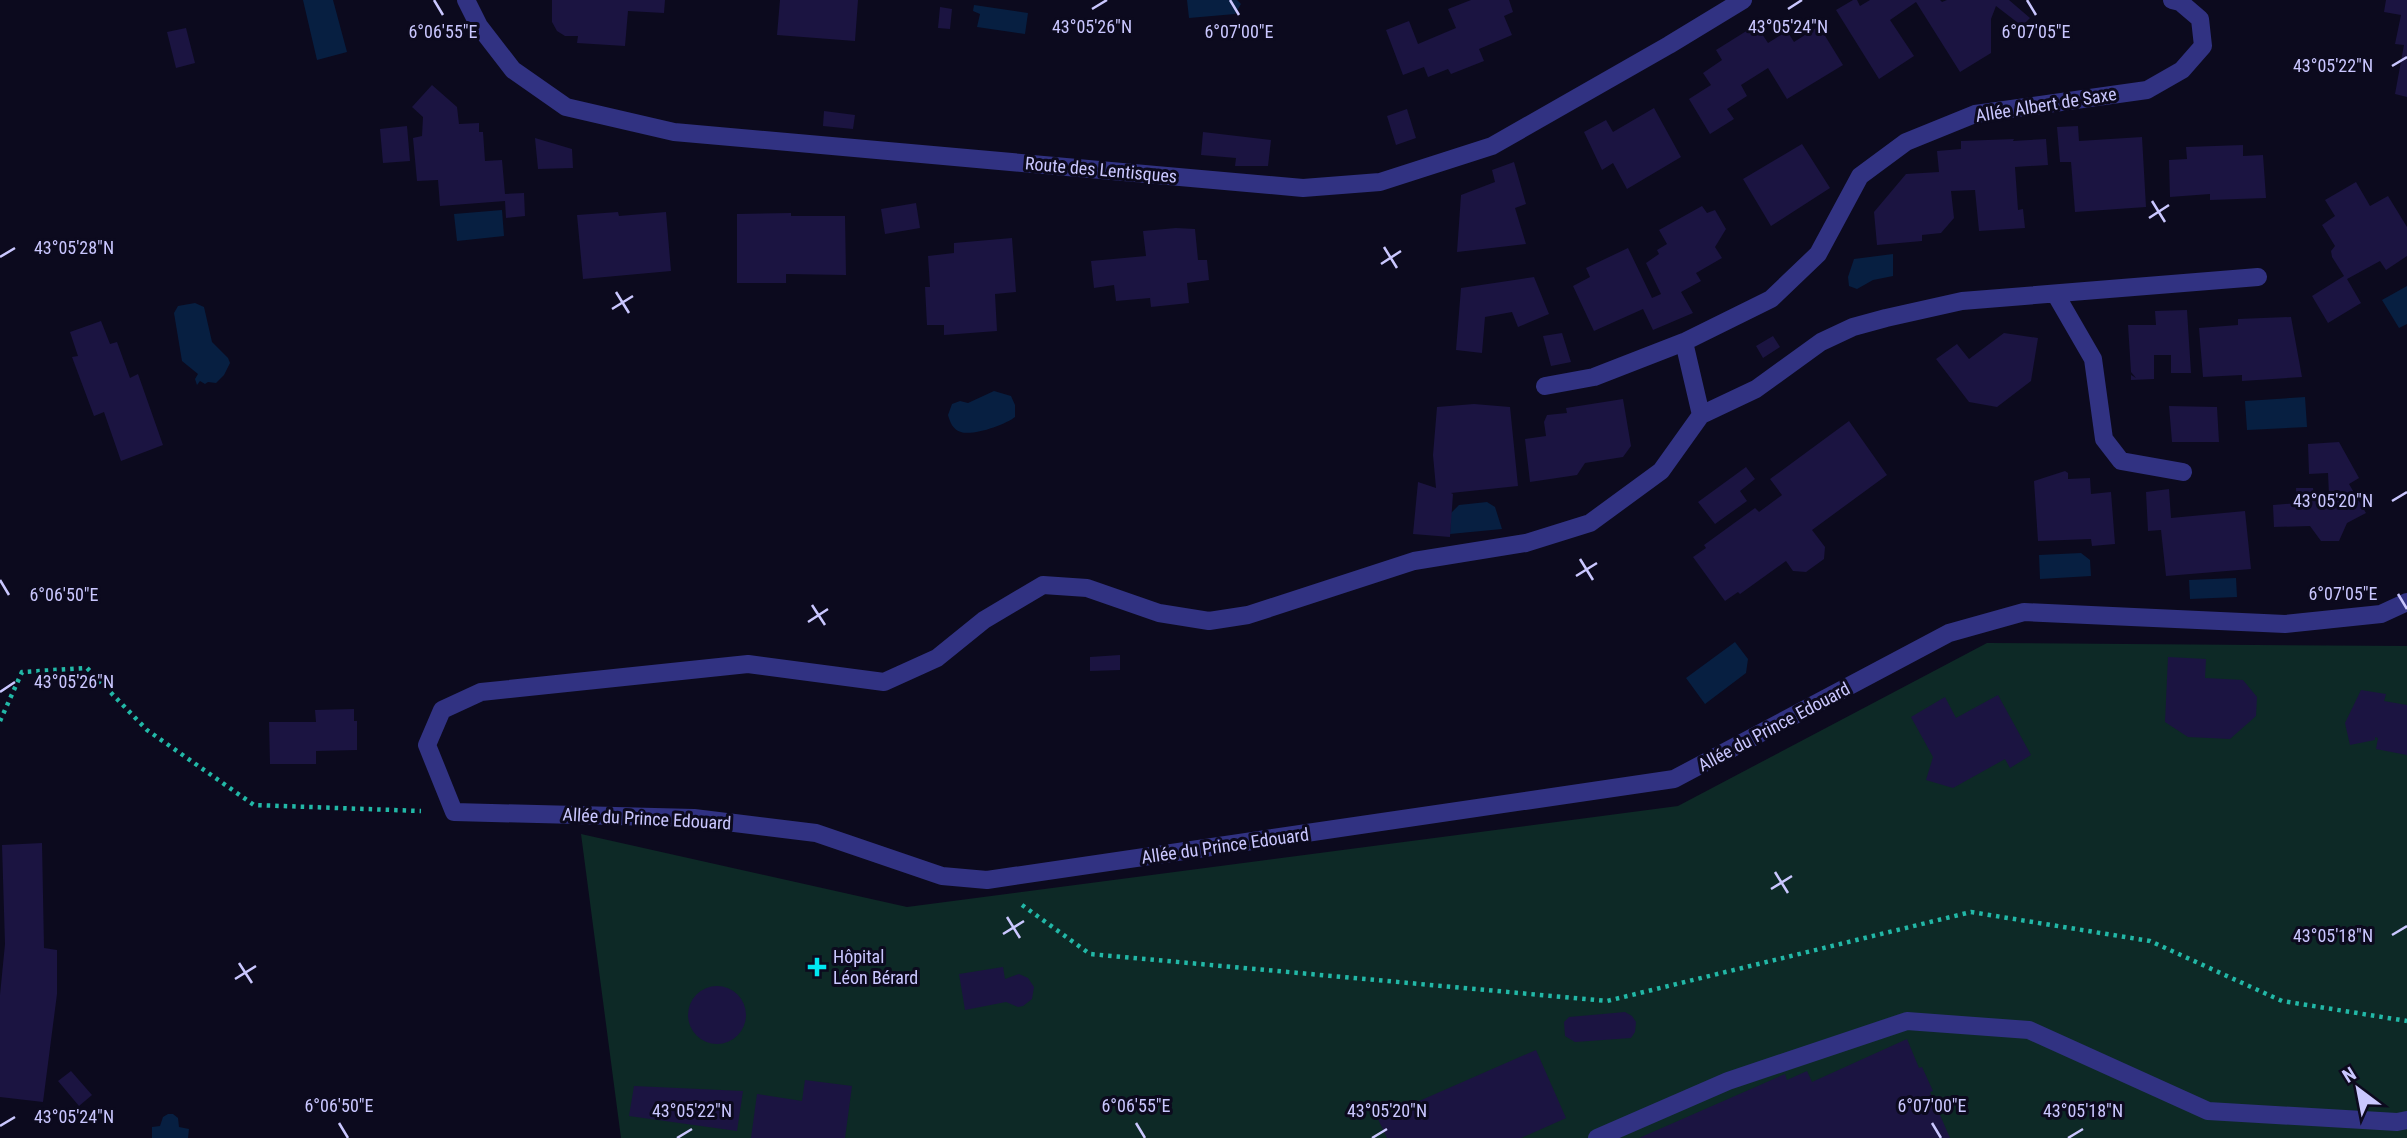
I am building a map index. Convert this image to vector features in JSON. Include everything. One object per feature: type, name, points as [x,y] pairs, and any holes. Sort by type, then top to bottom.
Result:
[{"type":"street","name":"Route des Lentisques","points":[[466,0],[479,26],[513,69],[566,107],[674,132],[1303,188],[1380,182],[1492,146],[1743,0]]},
{"type":"street","name":"Allée Albert de Saxe","points":[[1545,386],[1594,377],[1684,342],[1771,299],[1818,254],[1860,176],[1906,142],[1975,114],[2147,90],[2182,70],[2203,46],[2200,19],[2180,2],[2172,0]]},
{"type":"street","points":[[454,812],[427,746],[442,710],[481,692],[748,664],[884,682],[937,659],[984,620],[1044,584],[1087,588],[1159,613],[1209,621],[1248,615],[1414,561],[1526,543],[1590,523],[1661,471],[1701,415],[1756,389],[1821,342],[1853,327],[1962,302],[2258,277]]},
{"type":"street","points":[[2056,295],[2093,359],[2104,439],[2121,461],[2183,472]]},
{"type":"street","points":[[1684,342],[1701,415]]},
{"type":"street","name":"Allée du Prince Edouard","points":[[454,812],[694,818],[816,833],[942,876],[987,880],[1674,779],[1949,633],[2024,612],[2285,624],[2381,614],[2407,602]]},
{"type":"street","points":[[1597,1138],[1728,1081],[1907,1021],[2029,1030],[2208,1111],[2398,1122],[2407,1120]]},
{"type":"path","points":[[0,721],[22,672],[87,668],[147,730],[254,805],[454,812]]},
{"type":"path","points":[[987,880],[1090,954],[1607,1000],[1971,912],[2150,942],[2282,1001],[2407,1021]]},
{"type":"green space","points":[[1987,643],[2407,646],[2407,1138],[621,1138],[581,834],[907,907],[1678,806]]},
{"type":"water","points":[[303,0],[333,0],[347,52],[317,60]]},
{"type":"water","points":[[1187,0],[1237,0],[1241,4],[1235,14],[1189,18]]},
{"type":"water","points":[[974,5],[1028,13],[1025,34],[977,27],[980,14],[973,11]]},
{"type":"water","points":[[502,210],[504,236],[457,241],[454,214]]},
{"type":"water","points":[[1893,254],[1893,276],[1873,280],[1857,289],[1849,286],[1848,277],[1854,259]]},
{"type":"water","points":[[2407,286],[2407,324],[2399,328],[2382,300]]},
{"type":"water","points":[[195,303],[204,307],[212,342],[230,363],[216,383],[205,384],[200,381],[197,385],[195,379],[198,374],[182,361],[174,313],[178,306]]},
{"type":"water","points":[[994,391],[1011,396],[1015,405],[1015,417],[981,431],[966,433],[954,428],[948,415],[952,404],[960,401],[968,403]]},
{"type":"water","points":[[2305,397],[2307,427],[2247,430],[2245,401]]},
{"type":"water","points":[[1487,502],[1495,507],[1502,529],[1450,534],[1451,513],[1459,505]]},
{"type":"water","points":[[2081,553],[2090,560],[2091,576],[2040,579],[2039,555]]},
{"type":"water","points":[[2236,578],[2237,597],[2190,599],[2189,580]]},
{"type":"water","points":[[1735,642],[1748,659],[1746,673],[1705,704],[1686,678]]},
{"type":"water","points":[[168,1114],[178,1118],[179,1127],[189,1129],[188,1138],[152,1138],[152,1127],[160,1126],[163,1117]]},
{"type":"building","points":[[552,0],[665,0],[664,13],[628,11],[625,46],[577,43],[578,36],[565,36],[557,31],[552,22]]},
{"type":"building","points":[[780,0],[858,0],[855,41],[777,35]]},
{"type":"building","points":[[1471,0],[1509,0],[1513,12],[1504,16],[1512,35],[1479,49],[1484,61],[1451,74],[1448,69],[1428,77],[1424,67],[1403,75],[1386,30],[1409,21],[1418,44],[1456,28],[1448,9]]},
{"type":"building","points":[[1857,0],[1860,6],[1870,0],[2009,0],[2030,18],[2022,26],[1996,6],[1991,19],[1991,53],[1960,72],[1916,2],[1890,20],[1914,56],[1879,79],[1836,10]]},
{"type":"building","points":[[2386,0],[2407,0],[2407,97],[2395,94],[2404,45],[2395,44],[2401,15],[2384,12]]},
{"type":"building","points":[[940,7],[952,9],[950,29],[938,28]]},
{"type":"building","points":[[1756,25],[1768,43],[1787,31],[1794,42],[1819,26],[1843,65],[1787,99],[1768,68],[1741,85],[1747,96],[1727,109],[1734,119],[1710,134],[1689,99],[1711,85],[1703,73],[1722,60],[1716,50]]},
{"type":"building","points":[[186,28],[195,63],[176,68],[167,32]]},
{"type":"building","points":[[432,85],[457,107],[459,124],[479,123],[479,132],[483,132],[485,161],[502,160],[505,194],[524,193],[525,216],[506,218],[505,201],[440,206],[438,180],[417,181],[413,138],[422,136],[423,117],[412,107]]},
{"type":"building","points":[[1654,108],[1681,157],[1627,189],[1613,163],[1602,170],[1584,132],[1606,120],[1613,132]]},
{"type":"building","points":[[1407,109],[1416,138],[1396,145],[1387,116]]},
{"type":"building","points":[[824,111],[855,115],[853,129],[823,126]]},
{"type":"building","points":[[407,126],[410,161],[383,163],[380,129]]},
{"type":"building","points":[[2078,126],[2079,141],[2142,137],[2146,207],[2075,212],[2071,162],[2060,162],[2057,127]]},
{"type":"building","points":[[1203,132],[1271,140],[1268,166],[1235,166],[1236,158],[1201,155]]},
{"type":"building","points":[[535,138],[572,149],[573,168],[538,169]]},
{"type":"building","points":[[2014,139],[2013,141],[2046,139],[2048,165],[2015,167],[2018,210],[2023,209],[2025,228],[1979,231],[1975,190],[1951,191],[1954,218],[1941,233],[1922,235],[1922,241],[1877,245],[1874,212],[1906,174],[1939,172],[1937,151],[1961,149],[1961,141]]},
{"type":"building","points":[[1802,144],[1830,188],[1771,226],[1743,179]]},
{"type":"building","points":[[2243,145],[2243,156],[2263,155],[2266,198],[2210,200],[2210,194],[2170,197],[2169,160],[2187,159],[2186,147]]},
{"type":"building","points":[[1514,162],[1526,204],[1515,208],[1526,244],[1457,252],[1461,195],[1495,182],[1492,170]]},
{"type":"building","points":[[2356,182],[2370,206],[2388,196],[2407,227],[2407,256],[2386,270],[2380,261],[2347,279],[2361,303],[2328,323],[2312,296],[2344,276],[2332,257],[2331,251],[2335,246],[2322,225],[2335,216],[2325,200]]},
{"type":"building","points":[[916,203],[920,228],[885,234],[881,209]]},
{"type":"building","points":[[1702,206],[1707,213],[1715,210],[1726,229],[1715,247],[1722,258],[1696,273],[1701,281],[1681,292],[1693,313],[1653,330],[1643,309],[1594,331],[1573,286],[1590,277],[1586,268],[1628,248],[1652,298],[1661,294],[1646,263],[1659,254],[1657,250],[1667,244],[1659,230]]},
{"type":"building","points":[[618,212],[619,216],[666,212],[671,271],[583,279],[577,215]]},
{"type":"building","points":[[791,213],[791,216],[845,216],[846,275],[786,274],[786,283],[737,283],[737,214]]},
{"type":"building","points":[[1195,229],[1198,260],[1207,260],[1209,280],[1187,283],[1189,303],[1151,307],[1150,298],[1116,301],[1114,285],[1094,288],[1091,261],[1146,256],[1143,231]]},
{"type":"building","points":[[1012,238],[1016,292],[995,294],[997,331],[944,335],[944,325],[927,325],[925,287],[930,287],[928,256],[954,253],[954,243]]},
{"type":"building","points":[[1534,277],[1549,314],[1518,327],[1512,312],[1485,317],[1482,353],[1456,350],[1461,288]]},
{"type":"building","points":[[2187,310],[2191,373],[2171,373],[2171,355],[2154,355],[2154,379],[2131,380],[2131,375],[2136,378],[2131,372],[2128,325],[2156,325],[2155,311]]},
{"type":"building","points":[[2291,317],[2302,377],[2242,381],[2242,375],[2203,377],[2199,328],[2238,325],[2238,319]]},
{"type":"building","points":[[101,321],[110,344],[117,342],[130,378],[138,374],[163,445],[121,461],[104,412],[94,416],[72,357],[78,356],[70,332]]},
{"type":"building","points":[[1562,333],[1571,362],[1551,366],[1543,336]]},
{"type":"building","points":[[2004,333],[2038,338],[2031,381],[1997,407],[1969,402],[1936,359],[1957,344],[1969,359]]},
{"type":"building","points":[[1773,336],[1780,347],[1763,358],[1756,346]]},
{"type":"building","points":[[1623,399],[1631,446],[1623,457],[1585,463],[1577,475],[1530,482],[1525,439],[1546,436],[1544,422],[1547,415],[1567,413],[1566,408]]},
{"type":"building","points":[[1474,404],[1510,407],[1518,486],[1451,493],[1450,537],[1413,534],[1418,482],[1436,488],[1433,455],[1437,407]]},
{"type":"building","points":[[2169,406],[2217,407],[2219,442],[2172,442]]},
{"type":"building","points":[[1849,421],[1887,475],[1812,530],[1825,547],[1824,559],[1806,572],[1793,571],[1786,561],[1740,594],[1738,592],[1725,601],[1693,557],[1706,548],[1704,545],[1755,508],[1759,512],[1782,495],[1770,479]]},
{"type":"building","points":[[2339,442],[2359,478],[2349,484],[2366,513],[2347,523],[2339,541],[2321,541],[2310,526],[2274,527],[2273,505],[2297,503],[2296,488],[2313,488],[2314,496],[2329,495],[2328,473],[2309,474],[2308,444]]},
{"type":"building","points":[[1746,467],[1755,479],[1740,491],[1747,501],[1715,524],[1698,502]]},
{"type":"building","points":[[2065,471],[2068,473],[2068,479],[2090,478],[2091,494],[2111,492],[2115,544],[2092,546],[2091,539],[2038,541],[2034,481]]},
{"type":"building","points":[[2169,489],[2171,518],[2245,511],[2251,569],[2166,576],[2161,530],[2148,531],[2146,492]]},
{"type":"building","points":[[1120,655],[1120,670],[1090,671],[1090,657]]},
{"type":"building","points":[[2168,657],[2206,659],[2205,678],[2243,680],[2257,697],[2256,716],[2230,739],[2188,737],[2165,722]]},
{"type":"building","points":[[2361,690],[2386,694],[2384,701],[2407,705],[2407,755],[2376,749],[2378,738],[2375,737],[2375,740],[2350,745],[2345,723]]},
{"type":"building","points":[[1998,695],[2031,755],[2010,768],[2005,759],[1953,788],[1926,780],[1933,757],[1911,717],[1945,697],[1956,718]]},
{"type":"building","points":[[354,709],[354,721],[357,721],[357,750],[316,751],[316,764],[270,764],[269,722],[316,722],[315,710]]},
{"type":"building","points":[[42,843],[44,948],[57,950],[57,994],[43,1102],[0,1097],[0,995],[5,944],[2,845]]},
{"type":"building","points":[[1003,967],[1005,979],[1019,974],[1028,978],[1034,987],[1032,999],[1018,1007],[1006,1002],[965,1010],[959,974]]},
{"type":"building","points":[[711,986],[723,986],[738,994],[746,1009],[746,1021],[738,1036],[723,1044],[711,1044],[696,1036],[688,1021],[688,1009],[696,994]]},
{"type":"building","points":[[1625,1012],[1636,1022],[1631,1038],[1575,1042],[1565,1036],[1564,1022],[1569,1017]]},
{"type":"building","points":[[1907,1039],[1919,1068],[1922,1067],[1933,1091],[1930,1092],[1950,1138],[1639,1138],[1785,1074],[1787,1080],[1807,1071],[1812,1082]]},
{"type":"building","points":[[1536,1050],[1566,1118],[1521,1138],[1387,1138],[1378,1119]]},
{"type":"building","points":[[71,1071],[92,1095],[79,1106],[58,1081]]},
{"type":"building","points":[[805,1080],[852,1086],[845,1138],[751,1138],[757,1094],[802,1101]]},
{"type":"building","points":[[634,1086],[743,1091],[737,1131],[629,1116]]},
{"type":"place","name":"Hôpital Léon Bérard","points":[[817,967]]}]
